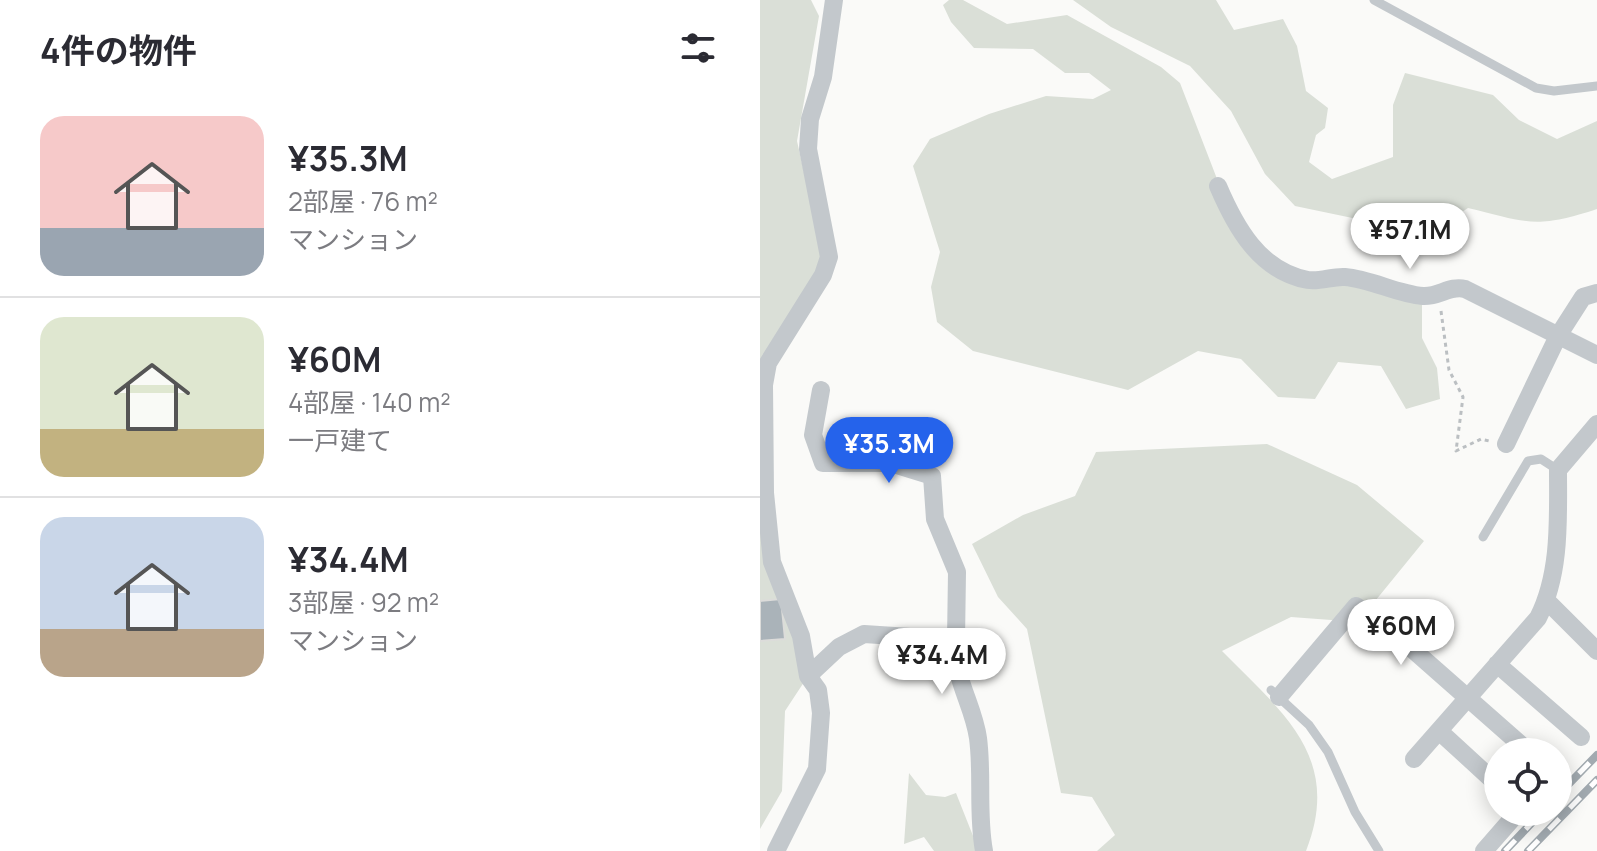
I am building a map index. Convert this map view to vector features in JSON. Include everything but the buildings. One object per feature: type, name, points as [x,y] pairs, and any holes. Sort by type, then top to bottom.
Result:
[{"type":"street","points":[[776,851],[817,769],[821,713],[818,690],[808,676],[801,636],[772,562],[765,493],[764,385],[768,363],[823,275],[829,257],[808,149],[834,0]]},
{"type":"street","points":[[1218,186],[1236,228],[1261,256],[1289,272],[1308,280],[1345,277],[1429,295],[1456,287],[1465,289],[1597,355]]},
{"type":"street","points":[[1506,444],[1558,336],[1583,297],[1597,293]]},
{"type":"street","points":[[821,390],[813,435],[823,463],[890,463],[932,476],[935,519],[957,572],[953,663],[978,736],[978,820],[984,851]]},
{"type":"street","points":[[1414,759],[1538,618],[1547,601],[1558,534],[1558,470],[1597,424]]},
{"type":"street","points":[[1547,601],[1597,651]]},
{"type":"street","points":[[1275,694],[1356,606],[1513,738]]},
{"type":"street","points":[[808,676],[839,647],[864,634],[956,640]]},
{"type":"street","points":[[1497,664],[1581,737]]},
{"type":"street","points":[[1439,731],[1484,772]]},
{"type":"street","points":[[1484,851],[1506,826]]},
{"type":"lane","points":[[1374,0],[1536,88],[1554,91],[1597,86]]},
{"type":"lane","points":[[1483,537],[1528,461],[1541,459],[1558,470]]},
{"type":"lane","points":[[1275,694],[1309,725],[1328,752],[1355,812],[1379,851]]},
{"type":"path","points":[[1429,295],[1441,310],[1449,370],[1463,397],[1456,451],[1481,439],[1506,444]]},
{"type":"shaded area","points":[[760,0],[811,0],[819,16],[797,141],[823,257],[760,378]]},
{"type":"shaded area","points":[[949,0],[963,0],[1007,24],[1067,15],[1161,67],[1180,83],[1236,228],[1308,280],[1422,296],[1422,338],[1437,368],[1440,399],[1406,409],[1381,366],[1338,362],[1315,399],[1278,397],[1241,359],[1198,351],[1128,390],[973,351],[937,322],[931,287],[940,252],[913,166],[930,139],[989,114],[1046,96],[1093,99],[1111,90],[1089,73],[1065,73],[1033,49],[974,48],[951,22],[943,5]]},
{"type":"shaded area","points":[[1073,0],[1216,0],[1234,30],[1283,19],[1297,46],[1306,91],[1328,108],[1325,128],[1316,135],[1309,162],[1332,179],[1393,157],[1393,105],[1405,73],[1493,95],[1519,120],[1557,139],[1597,121],[1597,209],[1560,219],[1532,222],[1468,208],[1429,234],[1295,206],[1265,174],[1231,111],[1190,66],[1111,27]]},
{"type":"shaded area","points":[[1267,444],[1357,485],[1424,541],[1358,622],[1291,617],[1222,651],[1285,716],[1312,762],[1317,789],[1315,818],[1306,851],[1097,851],[1115,835],[1092,797],[1061,793],[1027,629],[998,597],[972,544],[1023,515],[1075,496],[1096,452]]},
{"type":"shaded area","points":[[760,469],[772,558],[808,676],[785,711],[782,791],[760,829]]},
{"type":"shaded area","points":[[909,773],[926,795],[945,797],[956,793],[979,851],[934,851],[924,837],[904,844]]},
{"type":"railway","points":[[1572,781],[1597,755]]},
{"type":"railway","points":[[1528,851],[1597,780]]},
{"type":"railway","points":[[1505,851],[1529,826]]}]
